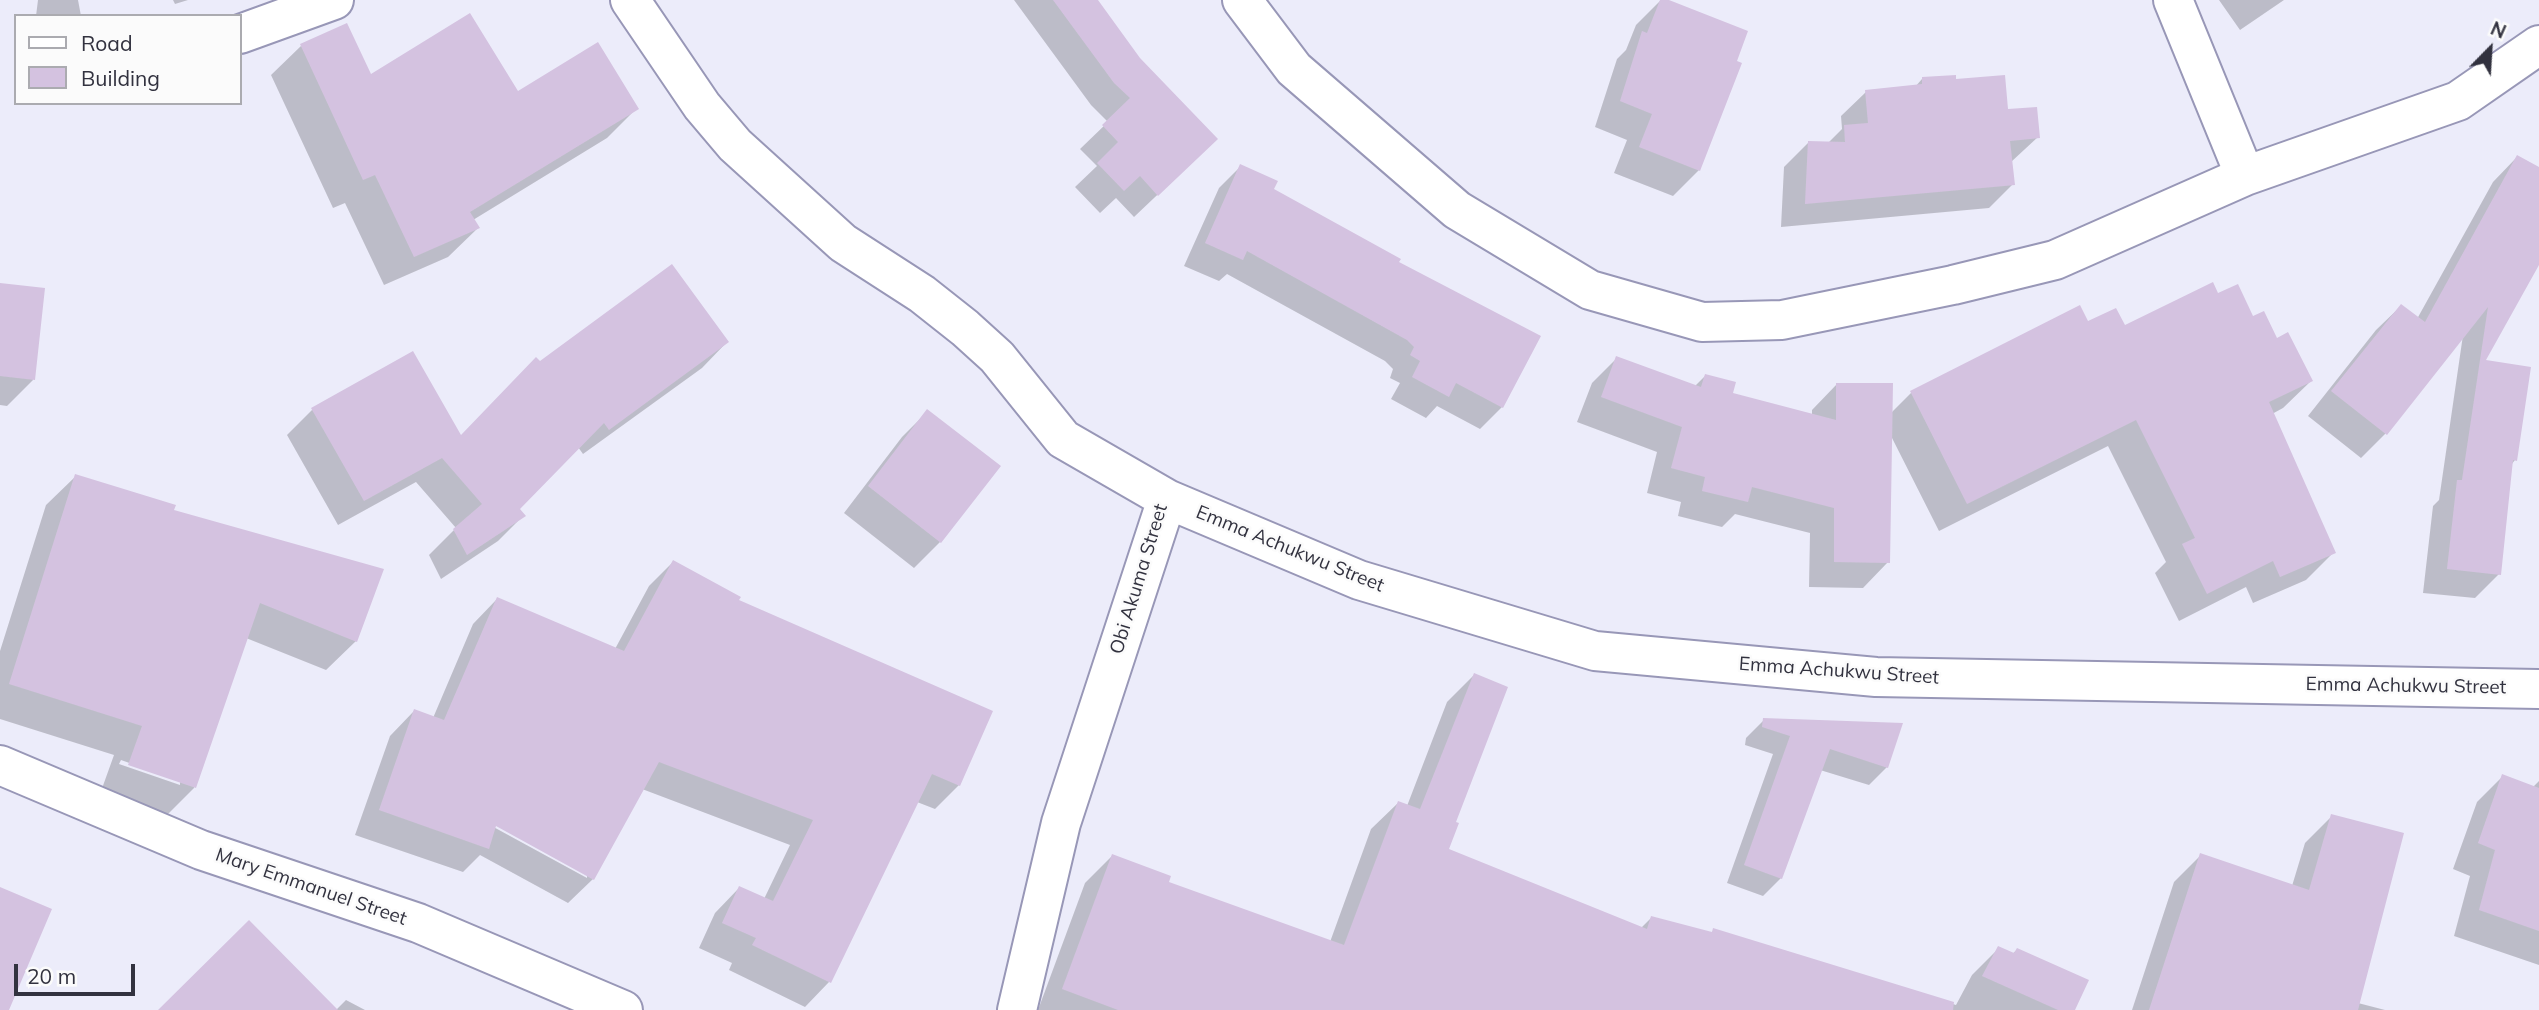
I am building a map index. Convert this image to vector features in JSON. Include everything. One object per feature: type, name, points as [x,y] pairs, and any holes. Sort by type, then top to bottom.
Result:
[{"type":"street","points":[[242,33],[334,0]]},
{"type":"street","name":"Obi Akuma Street","points":[[630,0],[702,106],[735,145],[842,243],[922,294],[965,328],[996,357],[1063,439],[1167,499],[1061,823],[1017,1010]]},
{"type":"street","points":[[1242,0],[1294,69],[1457,210],[1590,290],[1702,322],[1782,320],[1953,285],[2055,260],[2245,176],[2458,101],[2539,45]]},
{"type":"street","points":[[2173,0],[2245,176]]},
{"type":"street","name":"Emma Achukwu Street","points":[[1167,499],[1359,580],[1595,651],[1876,677],[2539,689]]},
{"type":"street","name":"Mary Emmanuel Street","points":[[0,765],[201,850],[418,923],[622,1010]]},
{"type":"building","points":[[1053,0],[1098,0],[1140,58],[1218,139],[1158,196],[1140,176],[1124,191],[1097,163],[1118,142],[1102,125],[1130,98],[1114,83]]},
{"type":"building","points":[[1660,0],[1669,0],[1748,31],[1737,61],[1742,63],[1700,171],[1639,147],[1652,114],[1620,101],[1642,31],[1647,33]]},
{"type":"building","points":[[470,13],[518,91],[598,42],[639,109],[470,212],[480,228],[414,257],[375,175],[363,180],[300,44],[347,23],[371,74]]},
{"type":"building","points":[[1956,75],[1956,79],[2005,75],[2008,109],[2037,107],[2040,138],[2010,141],[2015,185],[1805,204],[1808,141],[1845,142],[1844,125],[1868,123],[1865,90],[1922,84],[1922,77]]},
{"type":"building","points":[[2517,155],[2539,167],[2539,265],[2486,360],[2531,367],[2517,461],[2513,460],[2501,575],[2447,569],[2457,480],[2462,480],[2488,307],[2387,435],[2331,391],[2401,304],[2425,322]]},
{"type":"building","points":[[1240,164],[1278,181],[1274,189],[1401,259],[1399,262],[1541,336],[1503,408],[1456,383],[1449,397],[1412,377],[1420,361],[1410,355],[1414,347],[1407,340],[1247,251],[1243,260],[1205,243]]},
{"type":"building","points":[[672,264],[729,342],[609,430],[604,423],[520,509],[526,516],[467,555],[453,529],[482,504],[442,458],[364,501],[311,408],[413,351],[461,435],[536,357],[540,361]]},
{"type":"building","points":[[2213,282],[2218,293],[2238,284],[2253,316],[2264,311],[2277,338],[2288,332],[2313,381],[2269,402],[2336,553],[2280,577],[2273,561],[2207,594],[2182,544],[2195,538],[2136,420],[1967,504],[1910,391],[2080,305],[2088,321],[2116,308],[2125,325]]},
{"type":"building","points":[[0,283],[45,288],[35,380],[0,376]]},
{"type":"building","points":[[1616,356],[1701,387],[1705,374],[1736,382],[1733,393],[1836,420],[1836,383],[1893,383],[1890,563],[1834,562],[1834,508],[1752,487],[1748,502],[1702,491],[1705,477],[1671,468],[1682,427],[1601,397]]},
{"type":"building","points":[[927,409],[1001,466],[941,543],[868,486]]},
{"type":"building","points":[[75,474],[176,505],[174,510],[384,569],[357,642],[260,603],[196,788],[128,765],[142,726],[9,684]]},
{"type":"building","points":[[673,560],[741,597],[739,600],[993,711],[960,786],[932,774],[831,983],[752,945],[756,938],[722,923],[739,886],[773,901],[813,820],[659,762],[594,880],[496,826],[489,849],[379,810],[414,709],[444,720],[497,597],[624,651]]},
{"type":"building","points":[[1474,673],[1508,687],[1456,822],[1459,823],[1449,849],[1647,929],[1651,916],[1712,932],[1713,928],[1954,1002],[1953,1010],[1118,1010],[1062,989],[1112,854],[1171,876],[1169,882],[1344,945],[1398,801],[1420,809]]},
{"type":"building","points":[[1763,718],[1903,723],[1888,768],[1830,749],[1782,879],[1744,865],[1790,736],[1762,727]]},
{"type":"building","points":[[2502,774],[2539,788],[2539,931],[2479,910],[2495,850],[2478,843]]},
{"type":"building","points":[[2331,814],[2404,833],[2358,1010],[2149,1010],[2200,853],[2309,890]]},
{"type":"building","points":[[0,887],[52,909],[9,1010],[0,1010]]},
{"type":"building","points":[[249,920],[338,1010],[158,1010]]},
{"type":"building","points":[[1998,946],[2014,953],[2017,948],[2089,980],[2075,1010],[2058,1010],[1982,976]]}]
